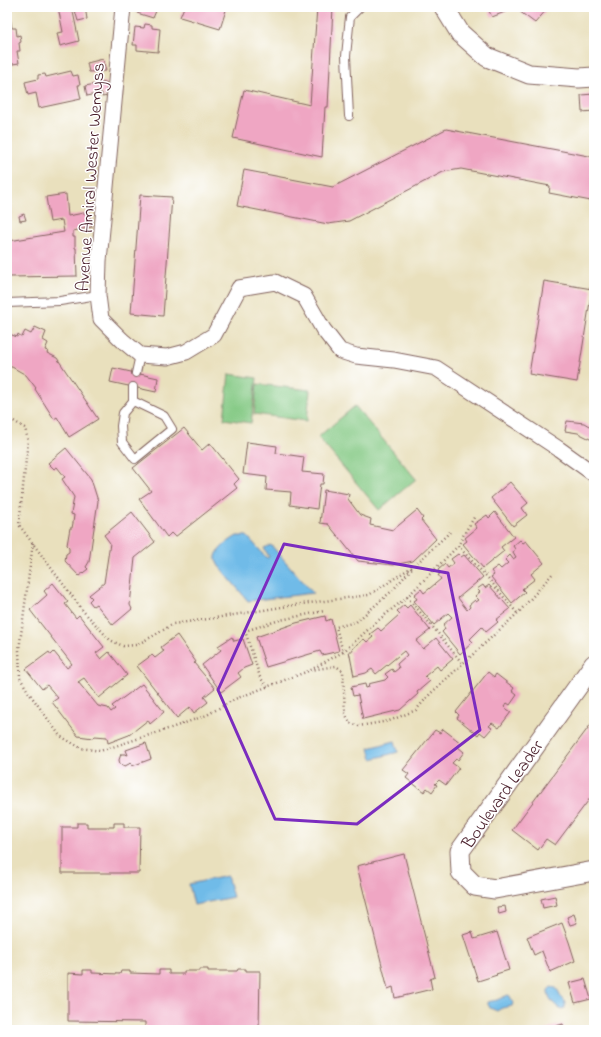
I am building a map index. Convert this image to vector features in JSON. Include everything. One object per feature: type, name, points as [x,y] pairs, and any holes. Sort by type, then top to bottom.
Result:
[{"type":"street","name":"Avenue Amiral Wester Wemyss","points":[[123,7],[99,261],[98,295],[101,319],[140,355]]},
{"type":"street","points":[[444,7],[460,33],[487,57],[529,74],[579,78],[594,77]]},
{"type":"street","points":[[140,355],[167,357],[186,352],[214,335],[239,288],[275,282],[304,296],[323,329],[340,351],[356,356],[394,360],[436,368],[553,445],[594,474]]},
{"type":"street","name":"Boulevard Leader","points":[[594,664],[460,851],[461,872],[475,886],[495,889],[594,871]]},
{"type":"lane","points":[[349,116],[346,56],[349,26],[350,17],[360,7]]},
{"type":"lane","points":[[7,303],[60,301],[98,295]]},
{"type":"lane","points":[[136,373],[140,355]]},
{"type":"lane","points":[[133,387],[134,401],[123,413],[121,426],[122,442],[135,459],[172,429],[164,416],[134,401]]},
{"type":"path","points":[[7,417],[25,428],[28,440],[19,525],[84,612],[110,640],[123,646],[136,645],[173,624],[369,595],[415,565]]},
{"type":"path","points":[[33,543],[19,650],[20,678],[60,736],[81,748],[100,751],[207,715],[235,699],[311,670],[343,652],[407,597],[458,546],[475,516]]},
{"type":"path","points":[[343,652],[336,627],[356,622],[393,590],[415,565],[450,532]]},
{"type":"path","points":[[458,546],[488,578],[517,613]]},
{"type":"path","points":[[311,670],[336,666],[343,671],[345,713],[350,722],[359,726],[389,720],[416,710],[462,663],[517,613],[554,572]]},
{"type":"path","points":[[407,597],[462,663]]},
{"type":"path","points":[[267,687],[260,677],[245,631],[280,620],[324,612]]},
{"type":"highlighted area","points":[[284,544],[448,573],[480,730],[357,824],[275,819],[218,690]]},
{"type":"green space","points":[[229,374],[257,378],[251,423],[224,419]]},
{"type":"green space","points":[[257,384],[310,390],[307,421],[254,414]]},
{"type":"green space","points":[[355,406],[416,479],[379,510],[318,437]]},
{"type":"water","points":[[237,536],[247,536],[267,558],[269,557],[264,548],[271,545],[313,593],[248,601],[218,565],[216,559],[220,549]]},
{"type":"water","points":[[395,741],[398,752],[372,759],[369,748]]},
{"type":"water","points":[[227,876],[233,897],[194,905],[189,884]]},
{"type":"water","points":[[551,987],[556,988],[558,991],[564,1001],[565,1008],[560,1009],[552,1001],[548,990]]},
{"type":"water","points":[[508,995],[513,1003],[512,1006],[502,1008],[497,1011],[490,1008],[487,1002],[497,1000]]},
{"type":"building","points":[[58,7],[72,7],[79,41],[60,46],[57,33],[63,32]]},
{"type":"building","points":[[74,7],[85,7],[87,19],[78,21]]},
{"type":"building","points":[[139,7],[145,7],[156,11],[153,18],[137,13]]},
{"type":"building","points":[[184,7],[227,7],[220,29],[180,17]]},
{"type":"building","points":[[317,7],[333,7],[328,107],[325,107],[322,157],[233,138],[244,90],[310,105]]},
{"type":"building","points":[[487,7],[544,7],[547,9],[535,23],[515,8],[492,17]]},
{"type":"building","points":[[10,17],[12,28],[16,28],[17,36],[20,35],[21,42],[19,43],[20,51],[17,51],[19,63],[7,65],[7,18]]},
{"type":"building","points":[[145,24],[152,25],[152,28],[160,29],[158,52],[137,50],[137,45],[133,45],[135,27],[144,28]]},
{"type":"building","points":[[103,59],[106,71],[89,72],[87,63]]},
{"type":"building","points":[[71,71],[73,76],[78,75],[80,85],[78,85],[81,99],[39,108],[36,93],[28,95],[25,82],[38,79],[38,75],[45,74],[46,77]]},
{"type":"building","points":[[106,82],[108,96],[102,97],[102,93],[87,96],[85,86]]},
{"type":"building","points":[[594,94],[594,111],[582,112],[581,95]]},
{"type":"building","points":[[446,129],[594,157],[594,184],[591,201],[549,193],[550,186],[461,169],[443,172],[349,221],[328,224],[237,206],[244,170],[333,187]]},
{"type":"building","points":[[66,194],[68,216],[89,212],[92,227],[73,231],[76,248],[77,276],[9,277],[9,241],[64,232],[62,220],[50,222],[46,197]]},
{"type":"building","points":[[140,195],[172,197],[163,316],[131,313]]},
{"type":"building","points":[[24,214],[26,220],[20,221],[19,216]]},
{"type":"building","points":[[544,281],[592,289],[577,382],[529,374]]},
{"type":"building","points":[[35,327],[46,332],[43,340],[48,343],[45,350],[48,351],[47,353],[57,358],[98,419],[69,437],[57,417],[54,419],[35,389],[36,388],[26,375],[12,367],[7,367],[7,333],[17,337],[18,334],[22,337],[25,331],[31,334]]},
{"type":"building","points":[[113,368],[158,378],[156,392],[110,382]]},
{"type":"building","points":[[567,421],[584,423],[594,429],[594,441],[578,433],[565,431]]},
{"type":"building","points":[[184,428],[202,450],[210,443],[239,479],[234,484],[237,488],[175,537],[171,533],[167,537],[139,499],[151,491],[133,468]]},
{"type":"building","points":[[247,442],[277,446],[276,453],[304,457],[302,472],[324,474],[323,484],[320,484],[317,509],[290,505],[291,492],[266,490],[267,477],[243,474]]},
{"type":"building","points":[[66,448],[91,479],[98,501],[89,562],[86,567],[88,569],[79,576],[65,561],[66,554],[69,552],[69,547],[67,545],[70,528],[72,528],[73,523],[74,515],[71,514],[74,497],[62,479],[65,477],[57,467],[54,469],[48,463]]},
{"type":"building","points":[[510,482],[528,503],[522,508],[527,515],[513,526],[491,498]]},
{"type":"building","points":[[324,490],[349,494],[348,499],[360,515],[371,519],[370,525],[393,530],[417,510],[423,518],[421,520],[436,539],[413,561],[394,565],[358,561],[328,524],[320,523]]},
{"type":"building","points":[[132,512],[155,542],[135,558],[130,605],[132,609],[113,625],[96,604],[93,606],[89,601],[92,598],[89,595],[104,583],[110,543],[104,535]]},
{"type":"building","points":[[495,512],[514,537],[501,547],[504,551],[483,568],[463,544],[467,541],[465,538],[477,528],[474,524],[487,515],[489,518]]},
{"type":"building","points":[[520,540],[523,543],[526,541],[544,563],[531,574],[535,579],[522,589],[525,592],[512,603],[491,577],[494,575],[491,571],[498,566],[501,569],[508,563],[505,560],[510,555],[513,559],[516,557],[513,552],[515,549],[513,546]]},
{"type":"building","points":[[458,554],[461,557],[464,555],[483,577],[458,598],[467,610],[470,607],[469,605],[475,600],[476,602],[479,600],[475,596],[480,592],[477,589],[483,585],[485,588],[489,585],[510,609],[496,620],[498,622],[486,632],[482,627],[470,639],[473,642],[460,654],[442,632],[445,629],[443,625],[452,617],[448,613],[434,625],[414,601],[417,599],[414,595],[421,589],[424,593],[441,579],[438,575],[440,574],[438,570],[445,564],[448,568],[454,563],[451,559]]},
{"type":"building","points":[[53,583],[68,602],[65,604],[76,618],[79,615],[104,647],[96,653],[101,659],[109,652],[127,675],[99,698],[84,678],[78,682],[98,706],[108,708],[111,712],[115,709],[112,706],[142,684],[164,712],[150,724],[148,720],[129,735],[108,743],[107,737],[95,736],[93,738],[78,736],[52,702],[58,698],[47,685],[42,689],[26,669],[49,652],[51,655],[54,652],[67,668],[72,664],[30,610],[47,595],[44,591]]},
{"type":"building","points":[[404,605],[407,608],[410,605],[430,630],[416,641],[423,649],[436,638],[453,659],[440,670],[437,666],[425,676],[430,681],[400,710],[363,719],[358,695],[353,696],[351,687],[365,684],[366,688],[369,687],[368,684],[385,680],[388,677],[385,674],[392,669],[394,672],[399,668],[397,664],[407,655],[404,651],[376,674],[372,669],[366,673],[354,676],[349,651],[353,651],[352,649],[364,639],[367,642],[373,637],[370,634],[378,628],[381,631],[400,614],[397,611]]},
{"type":"building","points":[[325,616],[326,621],[331,619],[339,651],[322,655],[320,651],[266,667],[256,637],[296,623]]},
{"type":"building","points":[[177,635],[196,662],[194,663],[215,688],[204,697],[208,702],[194,713],[190,707],[177,718],[137,666],[152,655],[155,658],[164,651],[161,647]]},
{"type":"building","points":[[232,637],[234,641],[243,639],[252,665],[244,668],[238,673],[241,677],[221,692],[202,665],[221,650],[218,646]]},
{"type":"building","points":[[488,672],[494,677],[496,674],[514,688],[512,691],[517,695],[510,705],[507,703],[504,707],[511,712],[499,728],[492,723],[489,726],[492,728],[485,736],[480,732],[478,735],[457,718],[459,715],[456,712]]},
{"type":"building","points":[[594,720],[594,793],[555,845],[546,839],[538,850],[512,830]]},
{"type":"building","points":[[443,729],[461,743],[458,747],[464,752],[458,760],[456,759],[452,763],[459,768],[446,785],[439,780],[435,784],[437,785],[432,792],[427,788],[424,792],[406,778],[409,774],[403,770],[435,730],[440,733]]},
{"type":"building","points":[[146,743],[151,759],[132,766],[131,762],[125,766],[120,764],[119,760],[121,754],[128,755],[126,750]]},
{"type":"building","points":[[77,823],[87,823],[87,827],[114,827],[114,823],[124,823],[124,827],[140,827],[139,873],[62,873],[62,827],[77,827]]},
{"type":"building","points":[[404,854],[435,977],[430,979],[432,989],[395,998],[393,987],[388,989],[357,866]]},
{"type":"building","points":[[555,896],[557,905],[543,908],[541,899]]},
{"type":"building","points":[[505,906],[506,912],[499,914],[497,907]]},
{"type":"building","points":[[574,914],[577,923],[570,925],[567,917]]},
{"type":"building","points":[[562,923],[575,961],[550,972],[542,951],[534,955],[527,937]]},
{"type":"building","points":[[472,932],[474,939],[497,932],[509,970],[478,981],[463,935]]},
{"type":"building","points":[[199,969],[208,969],[208,971],[237,971],[238,969],[246,969],[246,971],[260,971],[259,1030],[145,1030],[145,1022],[68,1021],[68,973],[83,974],[83,970],[92,970],[92,973],[120,974],[121,971],[130,971],[130,973],[159,974],[159,970],[169,970],[169,974],[184,974],[184,971],[199,971]]},
{"type":"building","points":[[585,979],[591,999],[575,1003],[569,983]]},
{"type":"building","points":[[563,1024],[564,1030],[546,1029]]}]
